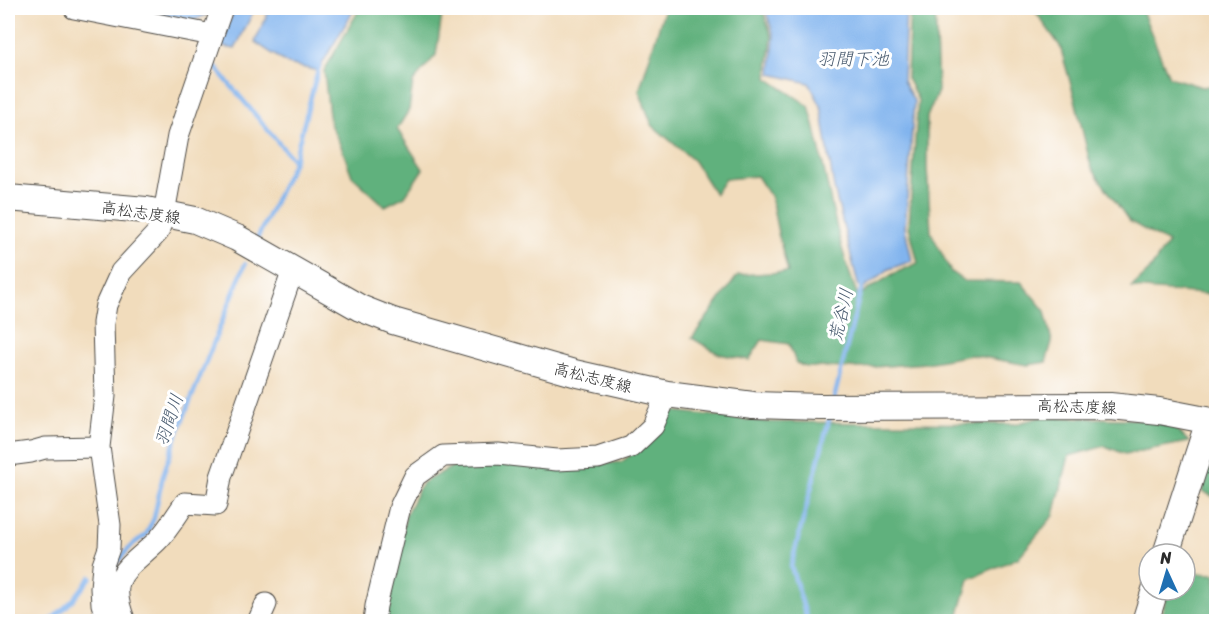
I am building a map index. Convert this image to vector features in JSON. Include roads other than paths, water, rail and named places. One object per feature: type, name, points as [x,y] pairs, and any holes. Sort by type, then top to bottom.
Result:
[{"type":"main road","name":"高松志度線","points":[[8,198],[102,205],[164,213],[195,220],[237,238],[360,308],[393,321],[574,373],[667,394],[753,405],[1110,406],[1159,411],[1213,422]]},
{"type":"main road","points":[[1170,542],[1213,422]]},
{"type":"main road","points":[[1145,621],[1151,602]]},
{"type":"street","points":[[74,8],[212,35]]},
{"type":"street","points":[[125,621],[118,602],[109,589],[103,565],[109,548],[110,525],[99,447],[105,396],[103,323],[106,305],[121,272],[158,232],[164,213],[178,136],[222,8]]},
{"type":"street","points":[[108,621],[102,604],[109,589],[158,539],[185,503],[216,505],[222,477],[293,270]]},
{"type":"street","points":[[374,621],[400,507],[415,476],[443,456],[498,454],[557,460],[598,458],[631,447],[653,426],[667,394]]},
{"type":"street","points":[[8,454],[45,448],[99,447]]},
{"type":"water","points":[[114,8],[211,8],[209,14],[192,21]]},
{"type":"water","points":[[235,8],[255,8],[235,49],[219,46]]},
{"type":"water","points":[[270,8],[355,8],[318,71],[288,64],[255,42]]},
{"type":"water","name":"羽間下池","points":[[765,8],[906,8],[903,81],[914,101],[905,228],[912,261],[889,269],[862,290],[858,284],[834,188],[821,106],[809,83],[771,74],[774,36]]},
{"type":"waterway","points":[[211,62],[294,161]]},
{"type":"waterway","name":"羽間川","points":[[257,239],[294,161],[319,66]]},
{"type":"waterway","name":"羽間川","points":[[112,572],[117,562],[133,544],[146,535],[154,518],[163,475],[178,432],[245,264]]},
{"type":"waterway","name":"荒谷川","points":[[834,399],[862,285]]},
{"type":"waterway","name":"荒谷川","points":[[808,622],[791,566],[830,416]]},
{"type":"waterway","name":"羽間川","points":[[49,622],[73,600],[91,577]]}]
